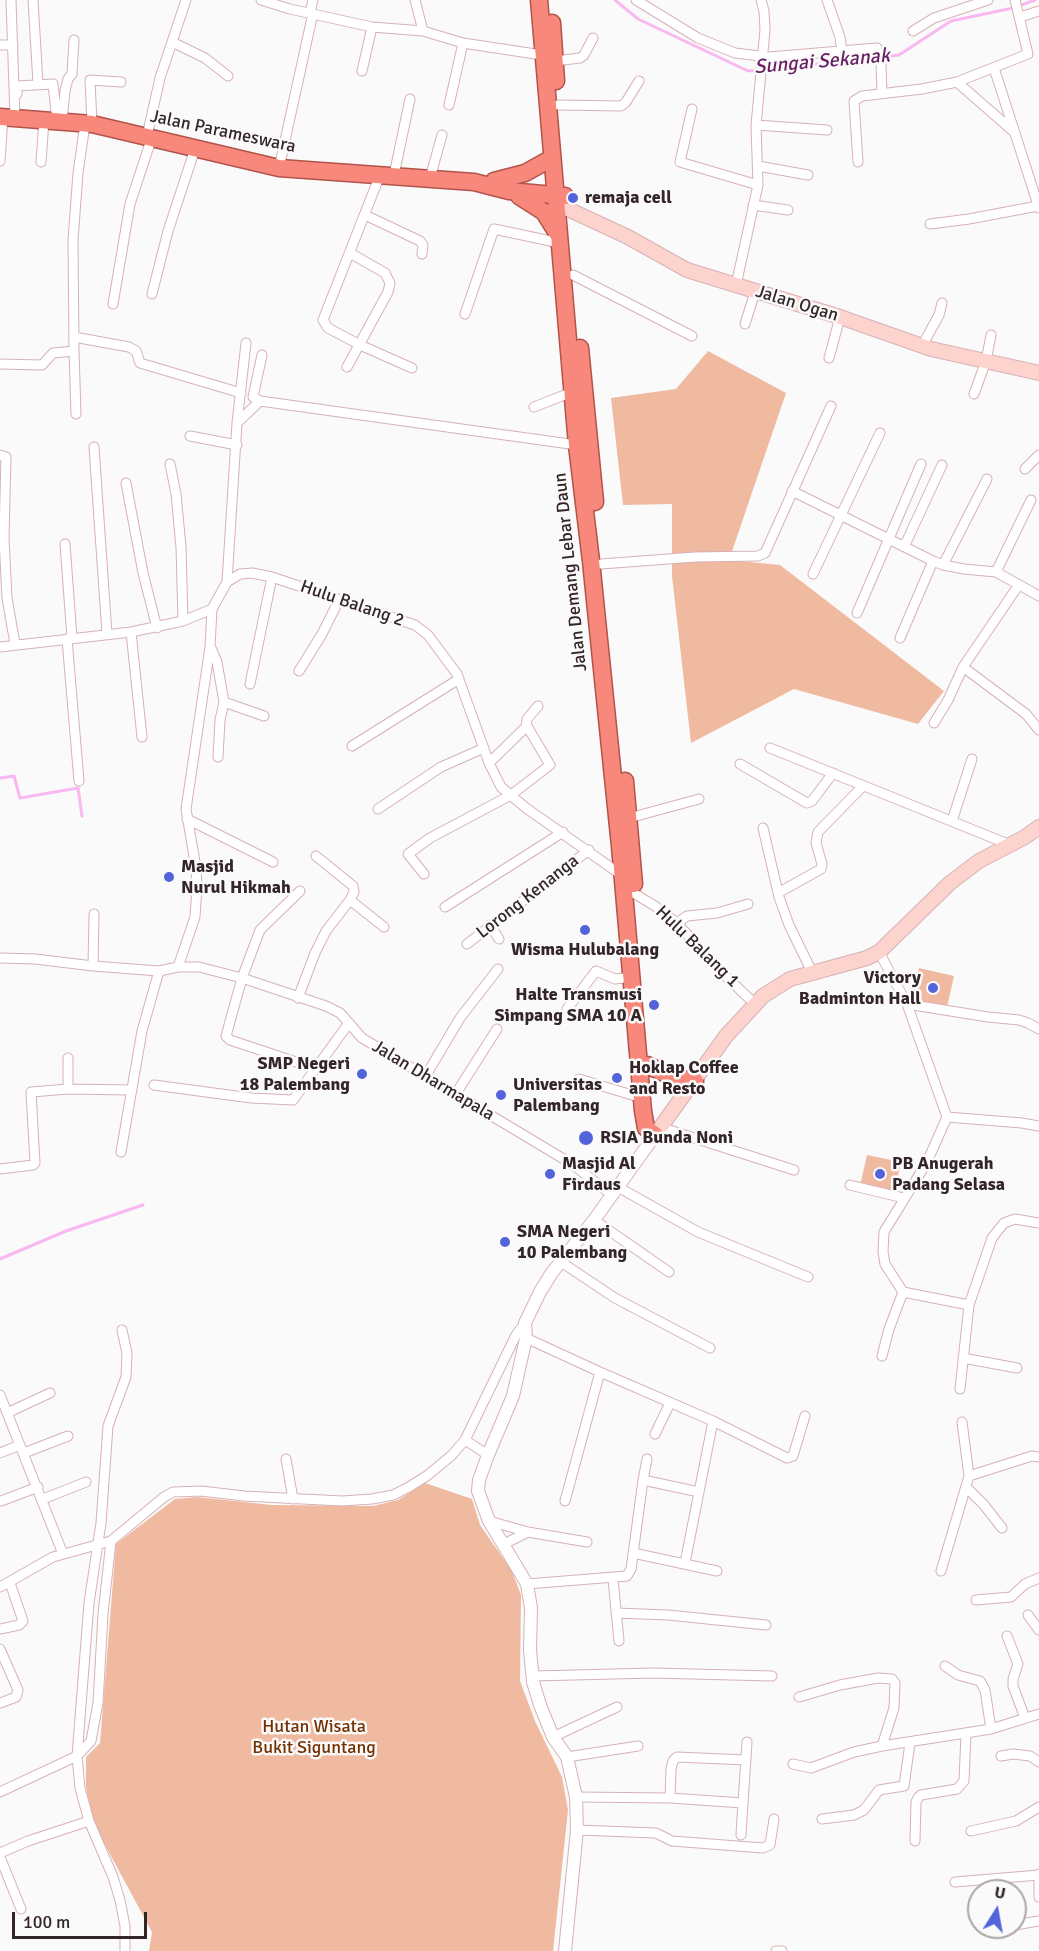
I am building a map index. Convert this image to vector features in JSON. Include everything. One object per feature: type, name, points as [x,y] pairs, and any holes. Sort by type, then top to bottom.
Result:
[{"type":"highway","name":"Jalan Demang Lebar Daun","points":[[539,0],[558,105],[560,240],[577,445],[630,883],[651,1112],[657,1131]]},
{"type":"highway","name":"Jalan Demang Lebar Daun","points":[[550,0],[548,58],[552,158],[573,275],[629,818],[633,977],[642,1098],[646,1128],[657,1131]]},
{"type":"highway","name":"Jalan Parameswara","points":[[9,118],[89,124],[150,136],[279,168],[474,182]]},
{"type":"highway","points":[[494,181],[525,173],[552,158]]},
{"type":"highway","points":[[474,182],[494,181],[539,185],[560,195]]},
{"type":"highway","points":[[474,182],[509,191],[560,195]]},
{"type":"highway","points":[[509,191],[544,212],[560,240]]},
{"type":"highway","points":[[647,1065],[673,1077],[695,1081]]},
{"type":"main road","name":"Jalan Ogan","points":[[560,195],[687,270],[840,317],[922,346],[1039,373]]},
{"type":"main road","points":[[657,1131],[726,1036],[763,996],[790,979],[867,958],[879,952],[950,883],[979,861],[1039,827]]},
{"type":"street","points":[[9,118],[13,45],[11,0]]},
{"type":"street","points":[[33,0],[38,84]]},
{"type":"street","points":[[112,304],[130,204],[150,136],[160,78],[186,0]]},
{"type":"street","points":[[261,0],[291,4],[311,13],[372,27],[423,31],[463,44],[548,58],[580,58],[593,38]]},
{"type":"street","points":[[279,168],[312,0]]},
{"type":"street","points":[[415,0],[423,31]]},
{"type":"street","points":[[636,0],[698,38],[735,53],[763,58],[875,48],[878,50],[881,64],[882,93]]},
{"type":"street","points":[[736,285],[758,185],[756,125],[763,58],[764,11],[761,0]]},
{"type":"street","points":[[827,0],[840,37],[842,51]]},
{"type":"street","points":[[951,0],[957,10]]},
{"type":"street","points":[[913,31],[934,18],[988,0]]},
{"type":"street","points":[[1015,0],[1028,54]]},
{"type":"street","points":[[1020,14],[1039,11]]},
{"type":"street","points":[[362,71],[372,27]]},
{"type":"street","points":[[41,162],[68,79],[72,74],[74,40]]},
{"type":"street","points":[[172,42],[205,58],[228,76]]},
{"type":"street","points":[[449,105],[463,44]]},
{"type":"street","points":[[0,45],[13,45]]},
{"type":"street","points":[[858,162],[854,101],[862,96],[922,89],[957,82],[1039,50]]},
{"type":"street","points":[[930,224],[1039,207],[994,68]]},
{"type":"street","points":[[72,74],[79,74],[90,81],[121,82]]},
{"type":"street","points":[[76,414],[73,240],[78,173],[89,124],[90,81]]},
{"type":"street","points":[[558,105],[621,106],[639,81]]},
{"type":"street","points":[[957,82],[1015,133]]},
{"type":"street","points":[[0,161],[17,86],[51,84],[54,86],[54,121]]},
{"type":"street","points":[[410,99],[387,175],[365,215],[323,320],[328,328],[412,368]]},
{"type":"street","points":[[692,109],[680,162],[758,185]]},
{"type":"street","points":[[756,125],[827,130]]},
{"type":"street","points":[[430,178],[442,135]]},
{"type":"street","points":[[152,294],[168,231],[195,148]]},
{"type":"street","points":[[758,166],[808,175]]},
{"type":"street","points":[[753,205],[788,210]]},
{"type":"street","points":[[365,215],[420,241],[423,245],[422,254]]},
{"type":"street","points":[[465,314],[494,229],[560,240]]},
{"type":"street","points":[[347,367],[388,292],[390,284],[385,273],[350,253]]},
{"type":"street","points":[[573,275],[692,336]]},
{"type":"street","points":[[745,324],[755,292]]},
{"type":"street","points":[[922,346],[939,315],[942,303]]},
{"type":"street","points":[[829,358],[840,317]]},
{"type":"street","points":[[974,394],[986,361],[991,334]]},
{"type":"street","points":[[74,337],[129,347],[136,351],[140,363],[241,393]]},
{"type":"street","points":[[178,967],[195,917],[197,886],[186,809],[210,647],[212,609],[227,582],[237,423],[246,342]]},
{"type":"street","points":[[0,364],[42,365],[46,364],[53,353],[74,351]]},
{"type":"street","points":[[262,355],[253,397],[260,401],[577,445]]},
{"type":"street","points":[[534,407],[572,392]]},
{"type":"street","points":[[237,423],[260,401]]},
{"type":"street","points":[[601,564],[694,557],[758,556],[765,553],[831,406]]},
{"type":"street","points":[[813,574],[880,433]]},
{"type":"street","points":[[190,436],[237,445]]},
{"type":"street","points":[[94,447],[107,634]]},
{"type":"street","points":[[1025,469],[1039,454]]},
{"type":"street","points":[[0,455],[6,457],[2,528],[3,596],[15,644]]},
{"type":"street","points":[[170,464],[176,494],[181,547],[183,621]]},
{"type":"street","points":[[856,613],[921,464]]},
{"type":"street","points":[[904,547],[942,465]]},
{"type":"street","points":[[943,566],[987,479]]},
{"type":"street","points":[[126,483],[143,573],[157,628]]},
{"type":"street","points":[[792,491],[943,566],[996,572],[1039,596]]},
{"type":"street","points":[[996,572],[1031,500]]},
{"type":"street","points":[[65,544],[79,781]]},
{"type":"street","points":[[900,638],[933,561]]},
{"type":"street","name":"Hulu Balang 2","points":[[227,582],[240,574],[252,573],[272,577],[415,625],[428,635],[459,679],[489,763],[501,787],[589,850],[630,883]]},
{"type":"street","points":[[250,684],[272,577]]},
{"type":"street","points":[[934,723],[948,700],[963,667],[1018,586]]},
{"type":"street","points":[[299,671],[322,634],[339,600]]},
{"type":"street","points":[[0,647],[157,628],[183,621],[212,609]]},
{"type":"street","points":[[131,632],[142,737]]},
{"type":"street","points":[[210,647],[217,662],[224,702],[220,720],[218,757]]},
{"type":"street","points":[[963,667],[1026,714],[1039,730]]},
{"type":"street","points":[[352,746],[459,679]]},
{"type":"street","points":[[224,702],[264,716]]},
{"type":"street","points":[[424,874],[408,854],[430,838],[511,795],[550,765],[527,726],[526,720],[538,706]]},
{"type":"street","points":[[489,763],[527,726]]},
{"type":"street","points":[[378,809],[441,767],[484,748]]},
{"type":"street","points":[[770,748],[1008,844]]},
{"type":"street","points":[[952,821],[972,759]]},
{"type":"street","points":[[740,764],[807,803],[812,801],[833,773]]},
{"type":"street","points":[[778,893],[821,869],[822,864],[816,843],[818,832],[863,786]]},
{"type":"street","points":[[629,818],[699,800]]},
{"type":"street","points":[[187,819],[273,862]]},
{"type":"street","points":[[763,828],[778,893],[789,925],[812,972]]},
{"type":"street","points":[[445,907],[563,832]]},
{"type":"street","name":"Lorong Kenanga","points":[[467,944],[589,850]]},
{"type":"street","points":[[298,998],[326,931],[354,892],[352,886],[316,856]]},
{"type":"street","name":"Hulu Balang 1","points":[[630,883],[676,923],[717,968],[755,1004]]},
{"type":"street","points":[[300,891],[260,930],[242,978],[227,1031],[228,1039],[318,1069]]},
{"type":"street","points":[[350,900],[384,927]]},
{"type":"street","points":[[676,923],[687,916],[717,913],[748,904]]},
{"type":"street","points":[[93,966],[94,914]]},
{"type":"street","points":[[490,925],[499,939]]},
{"type":"street","points":[[879,952],[907,1004],[947,1117],[927,1162],[884,1232],[885,1264],[903,1292],[969,1305]]},
{"type":"street","name":"Jalan Dharmapala","points":[[0,958],[35,959],[159,971],[178,967],[199,967],[242,978],[340,1012],[362,1038],[615,1191],[698,1232],[808,1277]]},
{"type":"street","points":[[425,1077],[460,1018],[498,969]]},
{"type":"street","points":[[121,1152],[142,1031],[159,971]]},
{"type":"street","points":[[567,1009],[596,971],[615,979],[633,977]]},
{"type":"street","points":[[907,1004],[1019,1020],[1039,1029]]},
{"type":"street","points":[[154,1085],[251,1098],[293,1100],[318,1069],[349,1023]]},
{"type":"street","points":[[455,1095],[497,1029]]},
{"type":"street","points":[[68,1058],[68,1089]]},
{"type":"street","points":[[579,1079],[642,1098]]},
{"type":"street","points":[[0,1169],[35,1163],[31,1092],[68,1089],[130,1090]]},
{"type":"street","points":[[947,1117],[1039,1126]]},
{"type":"street","points":[[0,1587],[46,1560],[111,1541],[173,1492],[201,1491],[342,1501],[372,1500],[393,1495],[428,1475],[452,1455],[465,1440],[516,1335],[525,1323],[540,1292],[657,1131],[794,1170]]},
{"type":"street","points":[[850,1185],[904,1198]]},
{"type":"street","points":[[960,1389],[969,1305],[992,1238],[1004,1223],[1015,1219],[1039,1223]]},
{"type":"street","points":[[594,1220],[669,1272]]},
{"type":"street","points":[[561,1262],[615,1298],[710,1348]]},
{"type":"street","points":[[882,1356],[903,1292]]},
{"type":"street","points":[[525,1323],[526,1338],[513,1396],[488,1455],[478,1491],[489,1521],[527,1584],[531,1608],[530,1650],[533,1676],[540,1705],[553,1737],[567,1757],[576,1797],[577,1830],[565,1951]]},
{"type":"street","points":[[122,1330],[127,1353],[126,1377],[108,1426],[97,1546],[89,1603],[77,1756],[80,1788],[88,1821],[113,1877],[120,1900],[125,1926],[125,1951]]},
{"type":"street","points":[[526,1338],[538,1341],[600,1372],[713,1421],[789,1458],[793,1456],[805,1416]]},
{"type":"street","points":[[963,1358],[1017,1368]]},
{"type":"street","points":[[565,1501],[600,1372]]},
{"type":"street","points":[[7,1413],[50,1393]]},
{"type":"street","points":[[0,1395],[63,1554]]},
{"type":"street","points":[[655,1434],[670,1402]]},
{"type":"street","points":[[685,1563],[713,1421]]},
{"type":"street","points":[[941,1571],[969,1476],[962,1422]]},
{"type":"street","points":[[0,1453],[68,1436]]},
{"type":"street","points":[[465,1440],[488,1455]]},
{"type":"street","points":[[969,1476],[1032,1456],[1039,1456]]},
{"type":"street","points":[[286,1459],[293,1499]]},
{"type":"street","points":[[527,1584],[613,1579],[627,1576],[631,1569],[647,1459]]},
{"type":"street","points":[[644,1480],[699,1491]]},
{"type":"street","points":[[43,1499],[86,1482]]},
{"type":"street","points":[[1,1501],[38,1487]]},
{"type":"street","points":[[966,1488],[984,1505],[1002,1528]]},
{"type":"street","points":[[489,1521],[528,1532],[587,1542]]},
{"type":"street","points":[[504,1544],[528,1532]]},
{"type":"street","points":[[0,1792],[77,1756],[91,1741],[95,1725],[111,1541]]},
{"type":"street","points":[[633,1553],[717,1571]]},
{"type":"street","points":[[976,1600],[1011,1597],[1025,1584],[1039,1578]]},
{"type":"street","points":[[613,1579],[619,1641]]},
{"type":"street","points":[[0,1629],[19,1625],[23,1621],[10,1583]]},
{"type":"street","points":[[616,1613],[668,1615],[766,1625]]},
{"type":"street","points":[[1028,1615],[1039,1630]]},
{"type":"street","points":[[1007,1636],[1018,1664],[1013,1686],[1024,1718]]},
{"type":"street","points":[[0,1649],[18,1690],[16,1697],[0,1703]]},
{"type":"street","points":[[945,1666],[958,1675],[980,1682],[984,1686],[991,1730]]},
{"type":"street","points":[[533,1676],[653,1673],[772,1677]]},
{"type":"street","points":[[799,1697],[840,1685],[890,1678],[895,1683],[894,1708],[882,1746]]},
{"type":"street","points":[[553,1737],[617,1707]]},
{"type":"street","points":[[792,1764],[811,1768],[855,1752],[882,1746],[991,1730],[1039,1713]]},
{"type":"street","points":[[915,1841],[918,1798],[957,1789],[964,1781],[966,1734]]},
{"type":"street","points":[[741,1835],[747,1742]]},
{"type":"street","points":[[822,1819],[854,1815],[864,1810],[879,1790],[904,1786],[910,1743]]},
{"type":"street","points":[[567,1757],[638,1746]]},
{"type":"street","points":[[1001,1756],[1013,1754],[1030,1756],[1039,1762]]},
{"type":"street","points":[[670,1798],[672,1761],[676,1757],[746,1760]]},
{"type":"street","points":[[576,1797],[670,1798],[743,1803]]},
{"type":"street","points":[[971,1831],[1016,1821],[1039,1807]]},
{"type":"street","points":[[577,1830],[656,1833],[672,1841],[763,1848],[770,1845],[774,1819]]},
{"type":"street","points":[[21,1909],[0,1855],[28,1841],[88,1821]]},
{"type":"street","points":[[955,1882],[1039,1875],[1039,1897]]},
{"type":"street","points":[[776,1951],[782,1951]]},
{"type":"green space","points":[[708,351],[786,393],[729,560],[780,565],[944,691],[918,724],[794,689],[691,743],[672,576],[672,504],[623,505],[611,398],[676,389]]},
{"type":"green space","name":"Victory Badminton Hall","points":[[919,968],[954,976],[947,1007],[912,1000]]},
{"type":"green space","name":"PB Anugerah Padang Selasa","points":[[867,1155],[901,1162],[894,1193],[860,1186]]},
{"type":"green space","name":"Hutan Wisata Bukit Siguntang","points":[[425,1483],[472,1499],[480,1525],[512,1571],[521,1595],[520,1681],[535,1721],[562,1777],[568,1810],[553,1951],[149,1951],[152,1932],[91,1819],[86,1786],[86,1757],[100,1743],[116,1544],[175,1499],[197,1497],[272,1505],[373,1506],[398,1500]]},
{"type":"waterway","name":"Sungai Sekanak","points":[[615,0],[638,19],[748,71],[876,58]]},
{"type":"waterway","name":"Sungai Sekanak","points":[[883,57],[899,55],[951,21],[1013,8],[1035,0]]},
{"type":"waterway","points":[[0,778],[14,776],[20,798],[78,788],[82,816]]},
{"type":"waterway","points":[[0,1259],[66,1231],[143,1205]]},
{"type":"place","name":"remaja cell","points":[[573,198]]},
{"type":"place","name":"Masjid Nurul Hikmah","points":[[169,877]]},
{"type":"place","name":"Wisma Hulubalang","points":[[585,930]]},
{"type":"place","name":"Victory Badminton Hall","points":[[933,988]]},
{"type":"place","name":"Halte Transmusi Simpang SMA 10 A","points":[[654,1005]]},
{"type":"place","name":"SMP Negeri 18 Palembang","points":[[362,1074]]},
{"type":"place","name":"Hoklap Coffee and Resto","points":[[617,1078]]},
{"type":"place","name":"Universitas Palembang","points":[[501,1095]]},
{"type":"place","name":"RSIA Bunda Noni","points":[[586,1138]]},
{"type":"place","name":"Masjid Al Firdaus","points":[[550,1174]]},
{"type":"place","name":"PB Anugerah Padang Selasa","points":[[880,1174]]},
{"type":"place","name":"SMA Negeri 10 Palembang","points":[[505,1242]]}]
